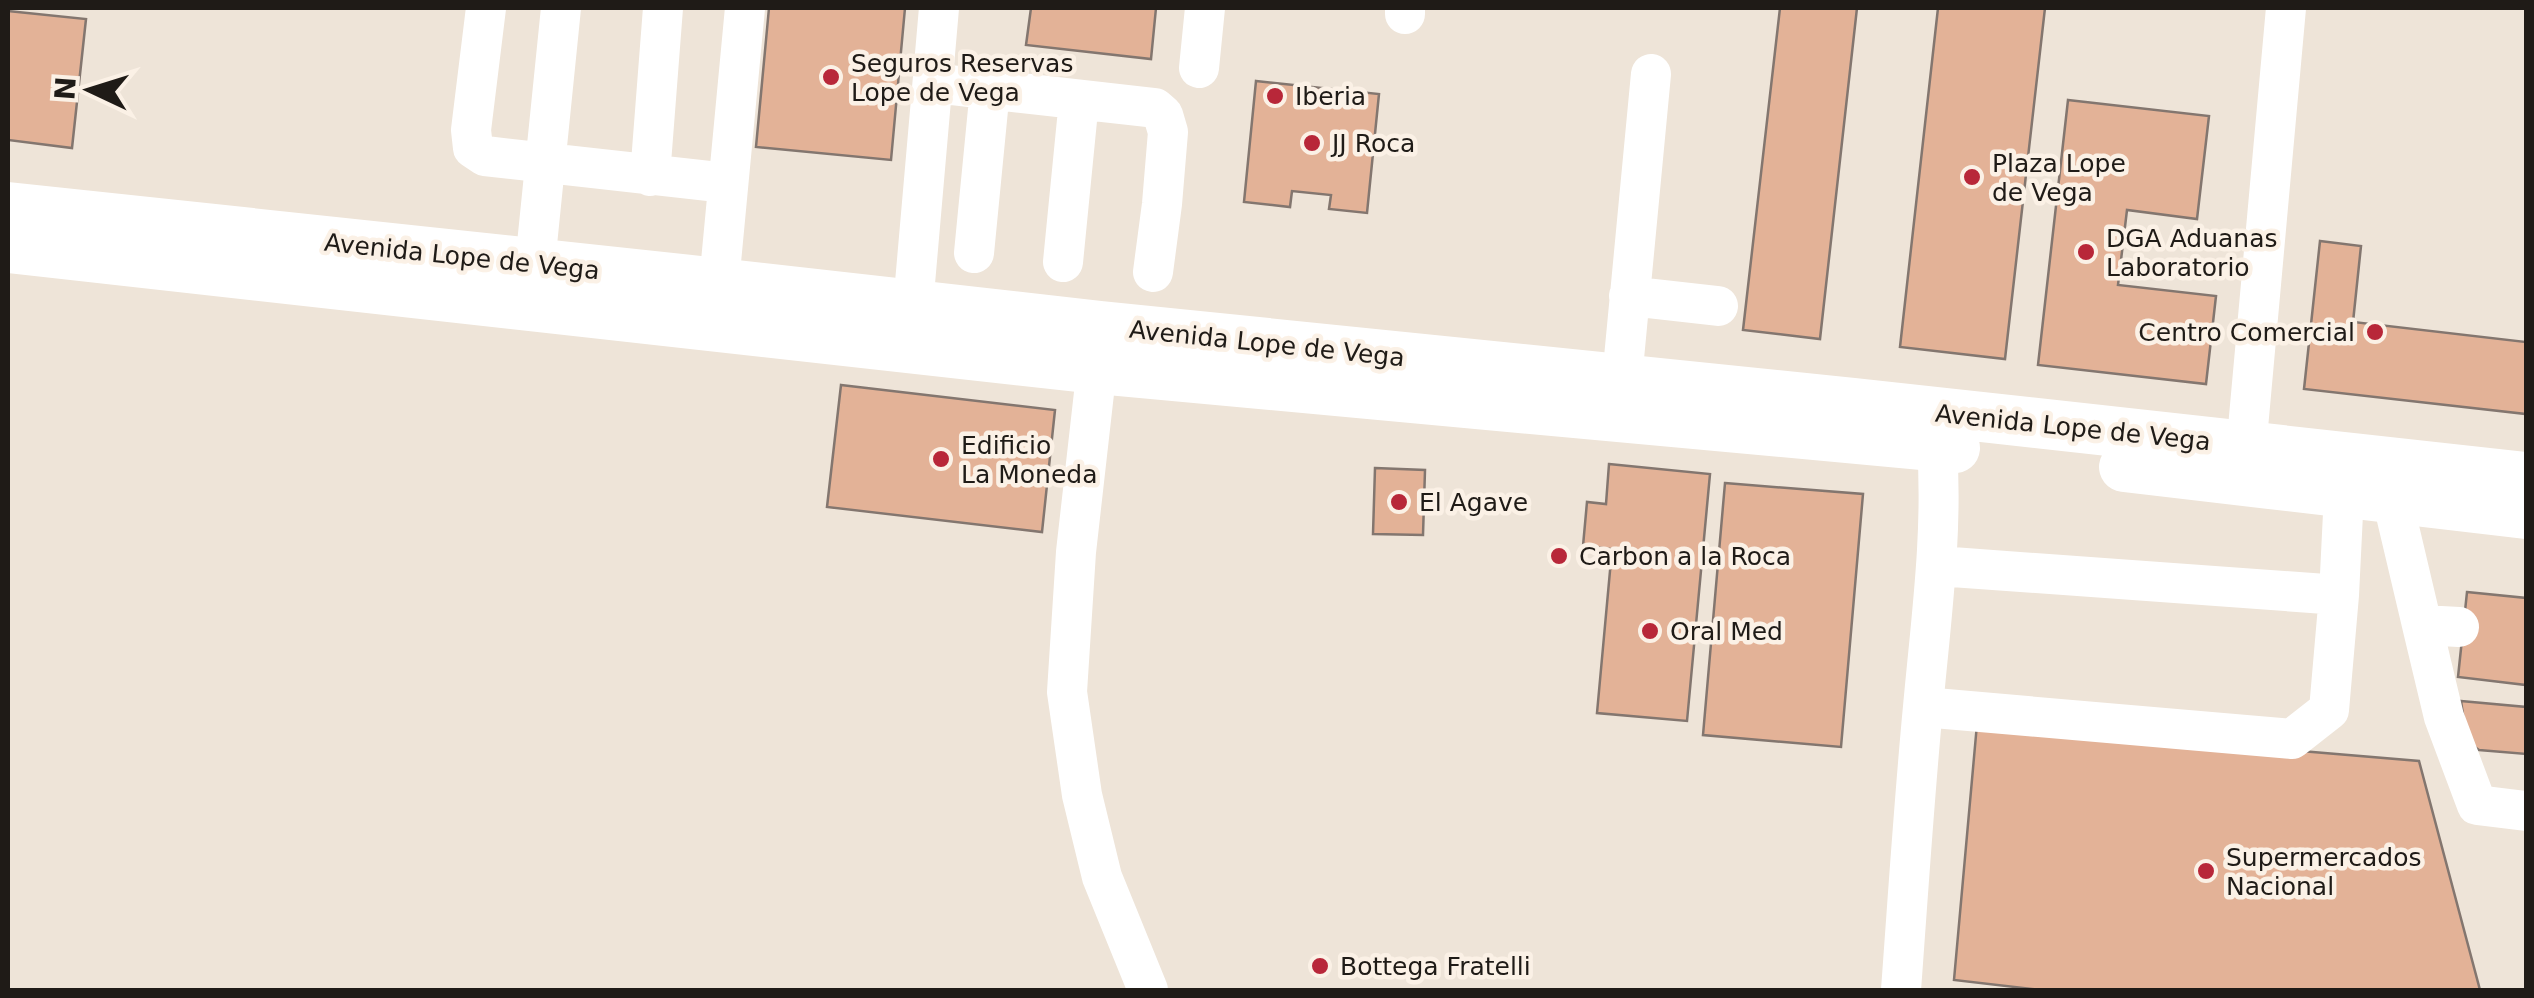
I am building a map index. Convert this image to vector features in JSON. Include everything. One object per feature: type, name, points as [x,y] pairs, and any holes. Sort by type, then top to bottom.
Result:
[{"type":"main road","name":"Avenida Lope de Vega","points":[[8,208],[719,282],[912,306],[1099,348],[1622,379],[2245,464],[2368,496],[2526,514]]},
{"type":"main road","name":"Avenida Lope de Vega","points":[[8,248],[1099,348],[1937,446],[2526,477]]},
{"type":"street","points":[[486,8],[472,148],[484,156],[544,165],[727,184]]},
{"type":"street","points":[[535,264],[561,8]]},
{"type":"street","points":[[650,176],[663,8]]},
{"type":"street","points":[[719,282],[745,8]]},
{"type":"street","points":[[912,306],[939,8]]},
{"type":"street","points":[[1200,68],[1205,8]]},
{"type":"street","points":[[2245,464],[2286,8]]},
{"type":"street","points":[[1622,379],[1650,74]]},
{"type":"street","points":[[932,82],[1155,108],[1163,116],[1168,132],[1152,272]]},
{"type":"street","points":[[974,253],[990,89]]},
{"type":"street","points":[[1063,262],[1079,100]]},
{"type":"street","points":[[1630,296],[1718,306]]},
{"type":"street","points":[[1099,348],[1076,552],[1067,692],[1082,795],[1102,877],[1148,990]]},
{"type":"street","points":[[1901,990],[1938,566],[1937,446]]},
{"type":"street","points":[[1923,707],[2292,739],[2329,710],[2339,595],[2368,496]]},
{"type":"street","points":[[2368,496],[2440,626],[2444,717],[2476,805],[2526,812]]},
{"type":"street","points":[[1938,566],[2339,595]]},
{"type":"building","name":"Seguros Reservas Lope de Vega","points":[[769,8],[905,8],[891,160],[756,147]]},
{"type":"building","points":[[1031,8],[1156,8],[1151,59],[1026,45]]},
{"type":"building","points":[[1780,8],[1857,8],[1820,339],[1743,330]]},
{"type":"building","name":"Plaza Lope de Vega","points":[[1938,8],[2045,8],[2005,359],[1900,347]]},
{"type":"building","points":[[8,11],[86,19],[72,148],[8,140]]},
{"type":"building","name":"JJ Roca","points":[[1256,81],[1379,94],[1367,213],[1329,209],[1331,195],[1292,191],[1290,207],[1244,202]]},
{"type":"building","name":"DGA Aduanas Laboratorio","points":[[2068,100],[2209,116],[2197,219],[2127,210],[2118,285],[2216,296],[2206,384],[2038,365]]},
{"type":"building","name":"Centro Comercial","points":[[2320,241],[2361,246],[2353,322],[2526,342],[2526,414],[2304,389]]},
{"type":"building","name":"Edificio La Moneda","points":[[841,385],[1055,410],[1042,532],[827,507]]},
{"type":"building","name":"Oral Med","points":[[1609,464],[1710,474],[1687,721],[1597,713],[1612,549],[1583,546],[1587,502],[1606,504]]},
{"type":"building","name":"El Agave","points":[[1375,468],[1425,470],[1423,535],[1373,534]]},
{"type":"building","points":[[1725,483],[1863,494],[1841,747],[1703,735]]},
{"type":"building","points":[[2467,592],[2526,598],[2526,685],[2458,677]]},
{"type":"building","points":[[2461,701],[2526,707],[2526,754],[2479,750],[2472,745],[2466,735]]},
{"type":"building","name":"Supermercados Nacional","points":[[1977,724],[2419,761],[2480,990],[2041,990],[1954,980]]},
{"type":"place","name":"Seguros Reservas Lope de Vega","points":[[831,77]]},
{"type":"place","name":"Iberia","points":[[1275,96]]},
{"type":"place","name":"JJ Roca","points":[[1312,143]]},
{"type":"place","name":"Plaza Lope de Vega","points":[[1972,177]]},
{"type":"place","name":"DGA Aduanas Laboratorio","points":[[2086,252]]},
{"type":"place","name":"Centro Comercial","points":[[2375,332]]},
{"type":"place","name":"Edificio La Moneda","points":[[941,459]]},
{"type":"place","name":"El Agave","points":[[1399,502]]},
{"type":"place","name":"Carbon a la Roca","points":[[1559,556]]},
{"type":"place","name":"Oral Med","points":[[1650,631]]},
{"type":"place","name":"Supermercados Nacional","points":[[2206,871]]},
{"type":"place","name":"Bottega Fratelli","points":[[1320,966]]}]
